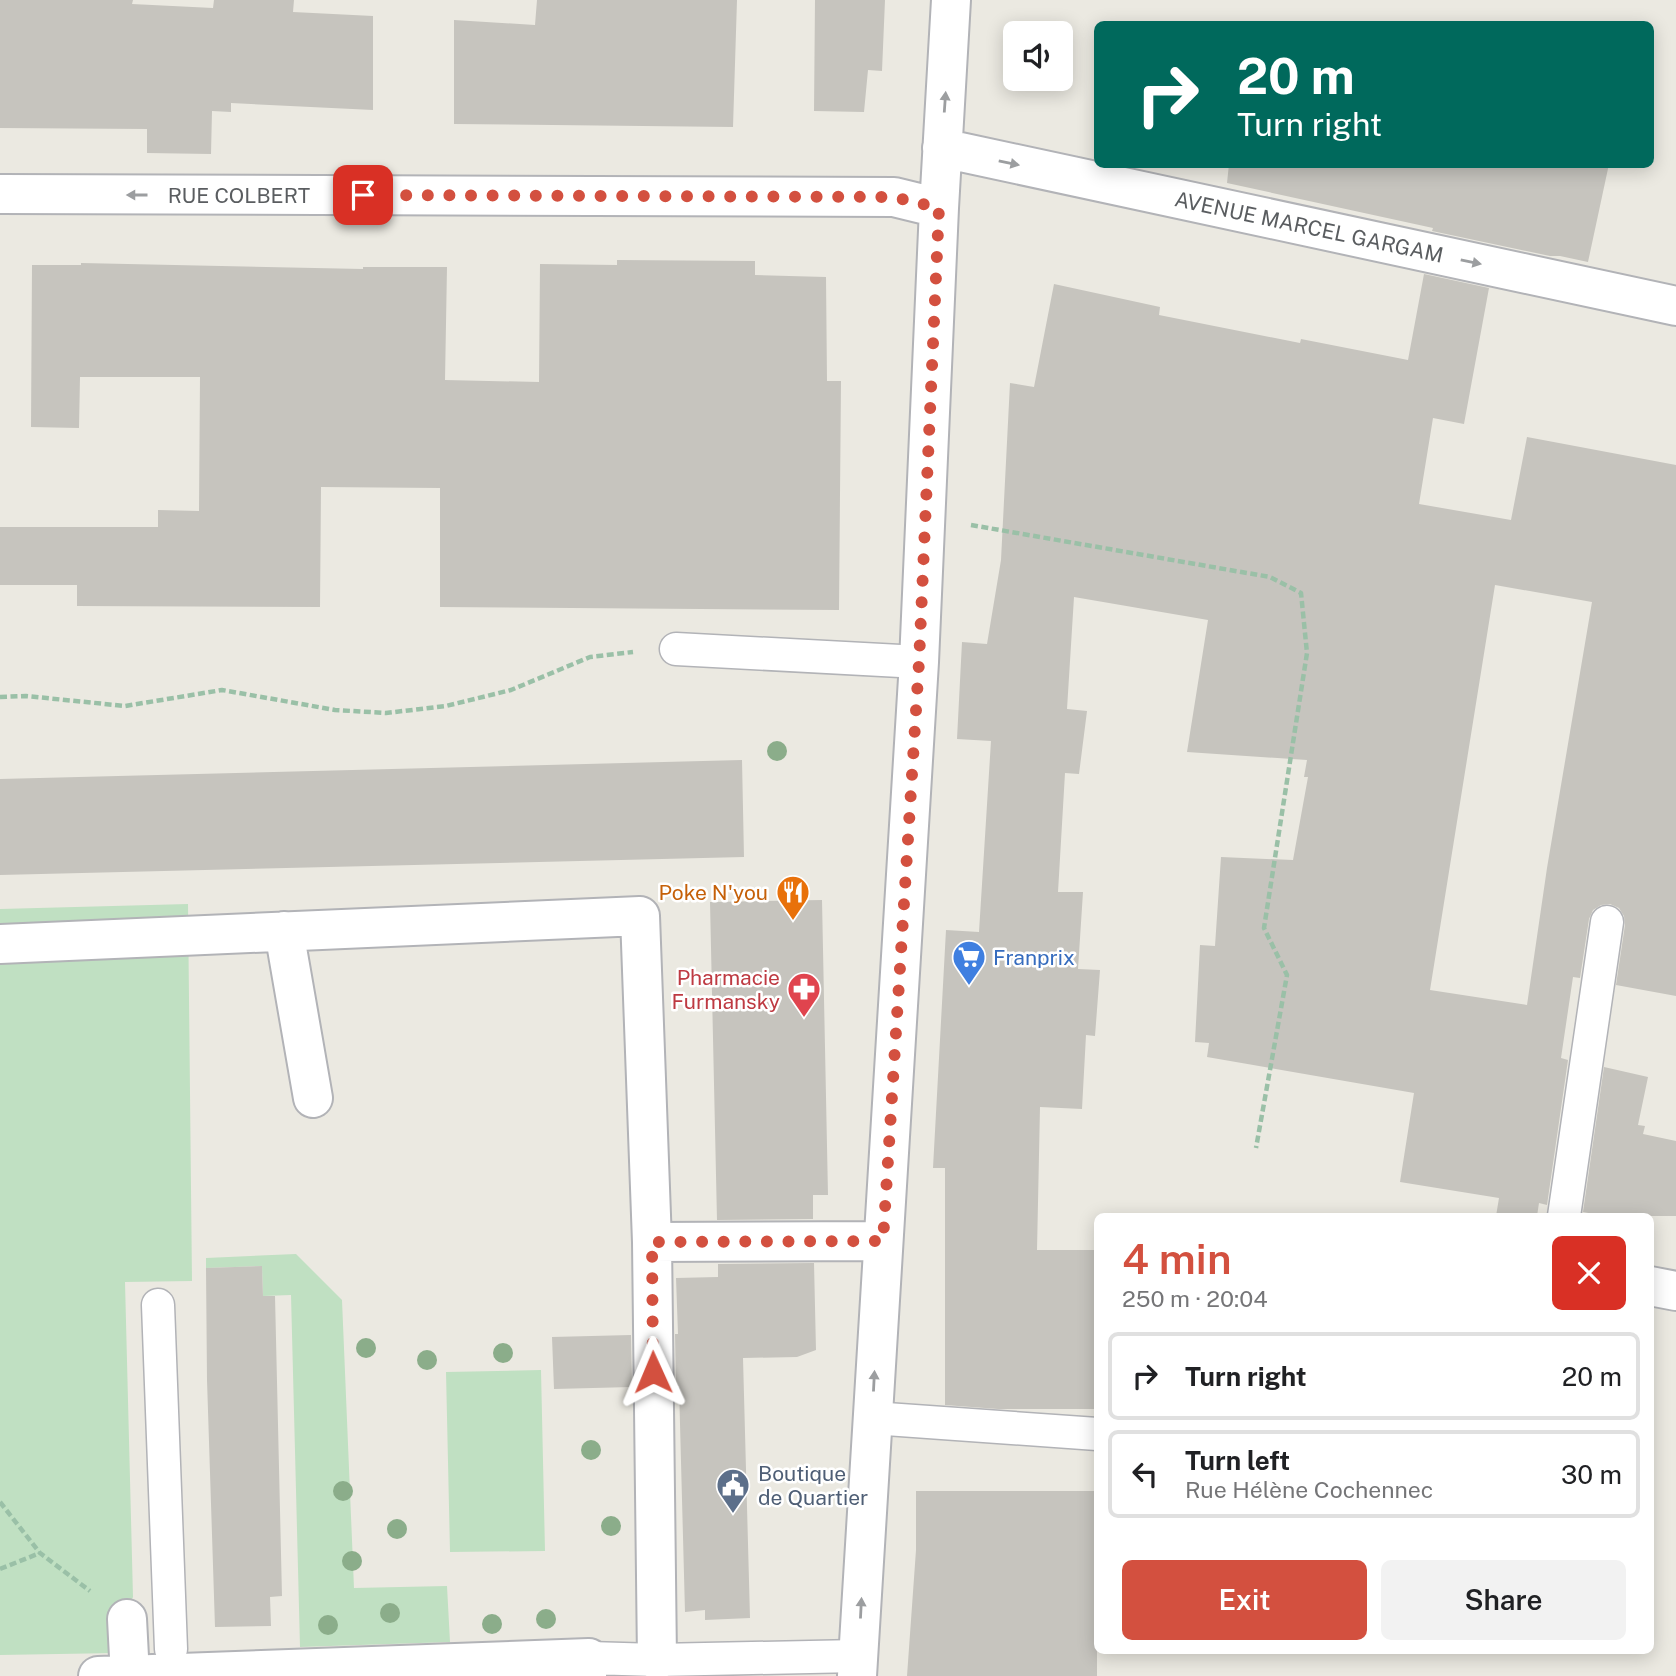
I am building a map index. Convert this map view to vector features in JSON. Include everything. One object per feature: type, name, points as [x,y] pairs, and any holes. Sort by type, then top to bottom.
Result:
[{"type":"street","points":[[857,1666],[919,662],[951,0]]},
{"type":"street","name":"AVENUE MARCEL GARGAM","points":[[942,148],[1676,306]]},
{"type":"street","name":"RUE COLBERT","points":[[0,194],[894,197],[939,208]]},
{"type":"street","points":[[0,944],[640,916],[652,1242],[657,1660]]},
{"type":"street","points":[[284,931],[313,1098]]},
{"type":"street","points":[[652,1242],[883,1241]]},
{"type":"street","points":[[1654,1287],[1676,1291]]},
{"type":"street","points":[[127,1619],[130,1676]]},
{"type":"street","points":[[98,1676],[589,1667]]},
{"type":"lane","points":[[676,649],[919,662]]},
{"type":"lane","points":[[1564,1213],[1607,922]]},
{"type":"lane","points":[[158,1305],[171,1649]]},
{"type":"lane","points":[[872,1418],[1094,1434]]},
{"type":"lane","points":[[589,1667],[657,1660],[857,1666]]},
{"type":"path","points":[[925,517],[1270,577],[1301,593],[1307,653],[1264,928],[1287,975],[1256,1148]]},
{"type":"path","points":[[0,697],[26,696],[125,706],[222,690],[335,710],[386,713],[446,706],[511,690],[590,657],[676,649]]},
{"type":"path","points":[[0,1569],[40,1553]]},
{"type":"green space","points":[[188,904],[192,1281],[125,1282],[133,1597],[115,1636],[117,1653],[0,1655],[0,909]]},
{"type":"green space","points":[[296,1254],[342,1300],[354,1588],[447,1586],[450,1642],[300,1647],[291,1295],[263,1296],[262,1266],[206,1268],[206,1258]]},
{"type":"green space","points":[[541,1370],[545,1551],[450,1552],[446,1372]]},
{"type":"building","points":[[0,0],[133,0],[132,4],[213,8],[214,0],[294,0],[293,12],[373,16],[373,110],[231,103],[231,112],[212,111],[211,154],[147,153],[147,129],[0,128]]},
{"type":"building","points":[[537,0],[737,0],[733,127],[454,124],[454,20],[535,25]]},
{"type":"building","points":[[815,0],[885,0],[882,71],[868,70],[864,112],[814,111]]},
{"type":"building","points":[[1229,168],[1608,168],[1588,262],[1432,231],[1433,228],[1227,183]]},
{"type":"building","points":[[617,260],[755,261],[755,275],[826,277],[827,381],[841,381],[839,610],[440,607],[440,488],[321,487],[320,607],[77,606],[77,585],[0,585],[0,527],[158,527],[158,510],[199,511],[200,377],[80,377],[79,428],[31,427],[32,265],[81,263],[363,269],[447,267],[445,380],[539,382],[540,264],[617,265]]},
{"type":"building","points":[[1424,274],[1489,288],[1464,424],[1433,418],[1419,504],[1511,520],[1527,437],[1676,465],[1676,996],[1616,985],[1624,916],[1619,908],[1610,904],[1593,910],[1589,919],[1580,978],[1573,977],[1561,1058],[1568,1060],[1547,1205],[1539,1203],[1537,1213],[1496,1213],[1499,1198],[1400,1182],[1414,1093],[1207,1057],[1209,1043],[1195,1042],[1200,945],[1215,946],[1221,857],[1293,860],[1308,777],[1304,777],[1307,760],[1187,752],[1208,620],[1074,597],[1067,709],[1087,711],[1079,774],[1065,773],[1058,892],[1083,892],[1078,969],[1100,970],[1095,1036],[1086,1035],[1082,1109],[1040,1107],[1037,1250],[1094,1250],[1094,1409],[998,1409],[945,1405],[945,1168],[933,1168],[946,930],[979,932],[991,741],[957,739],[962,642],[987,644],[1001,560],[1010,383],[1034,387],[1054,284],[1160,307],[1159,315],[1300,343],[1301,339],[1408,360]],"holes":[[[1495,585],[1592,602],[1527,1005],[1430,990]]]},
{"type":"building","points":[[742,760],[744,857],[0,875],[0,779]]},
{"type":"building","points":[[822,900],[828,1195],[813,1195],[813,1219],[717,1220],[710,902]]},
{"type":"building","points":[[1604,1067],[1648,1077],[1638,1125],[1645,1126],[1643,1134],[1676,1141],[1676,1216],[1583,1212]]},
{"type":"building","points":[[814,1263],[816,1350],[797,1357],[743,1358],[750,1618],[705,1620],[705,1610],[685,1612],[679,1386],[676,1386],[676,1278],[718,1277],[718,1264]]},
{"type":"building","points":[[262,1266],[263,1296],[275,1296],[282,1596],[270,1597],[271,1626],[215,1627],[206,1268]]},
{"type":"building","points":[[631,1335],[632,1387],[554,1389],[552,1337]]},
{"type":"building","points":[[916,1491],[1094,1491],[1094,1654],[1097,1654],[1097,1676],[907,1676],[916,1550]]},
{"type":"place","name":"Poke N'you","points":[[793,922]]},
{"type":"place","name":"Franprix","points":[[969,987]]},
{"type":"place","name":"Pharmacie Furmansky","points":[[804,1019]]},
{"type":"place","name":"Boutique de Quartier","points":[[733,1515]]},
{"type":"route","points":[[363,195],[894,197],[939,208],[919,662],[883,1241],[652,1242],[653,1372]]}]
